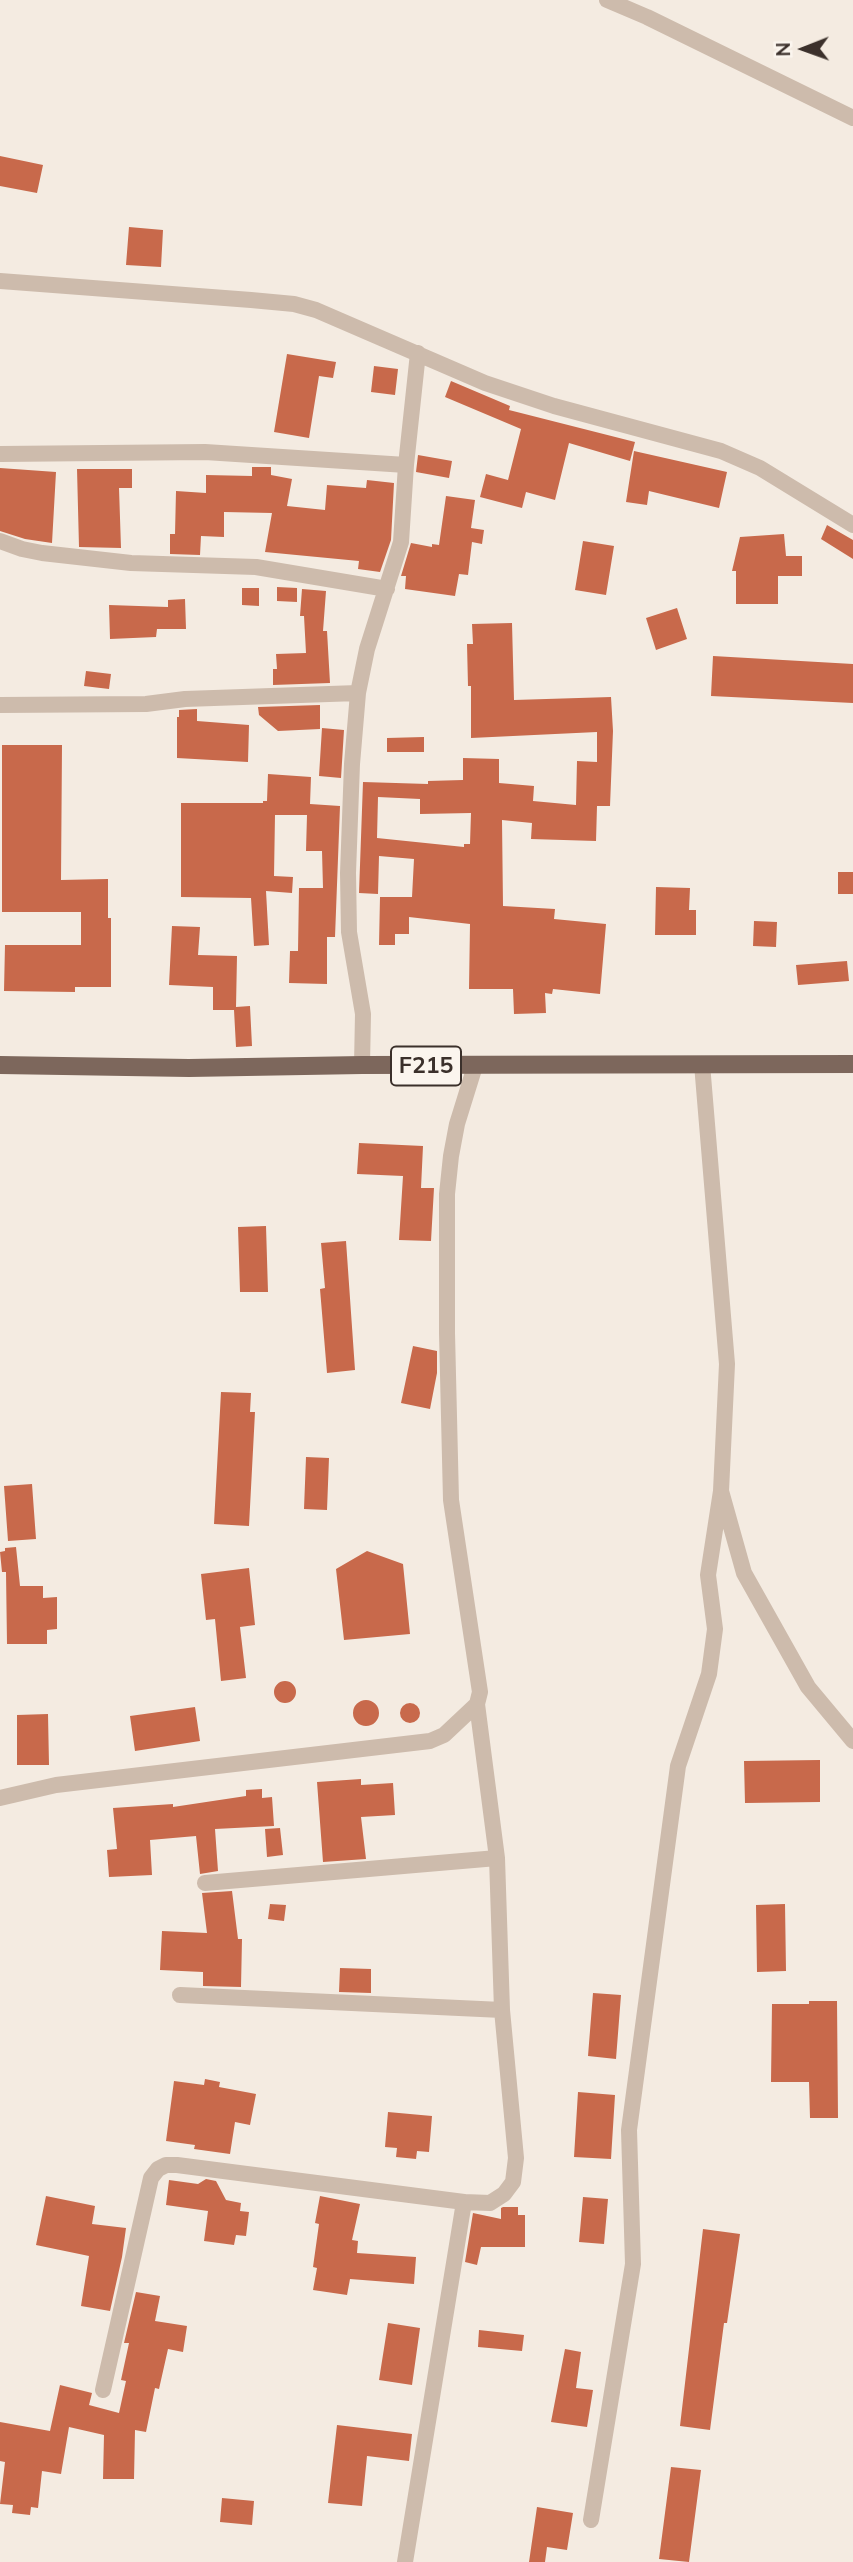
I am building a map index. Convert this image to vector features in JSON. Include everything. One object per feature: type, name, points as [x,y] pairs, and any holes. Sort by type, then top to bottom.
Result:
[{"type":"main road","name":"F215","points":[[0,1065],[189,1069],[362,1065],[853,1064]]},
{"type":"street","points":[[607,0],[853,118]]},
{"type":"street","points":[[0,281],[295,304],[316,310],[485,383],[554,406],[721,451],[760,468],[853,525]]},
{"type":"street","points":[[362,1065],[363,1014],[349,932],[352,764],[358,693],[367,649],[401,542],[418,353]]},
{"type":"street","points":[[0,454],[205,452],[406,465]]},
{"type":"street","points":[[0,541],[43,553],[131,563],[256,567],[387,589]]},
{"type":"street","points":[[0,705],[146,704],[185,699],[358,693]]},
{"type":"street","points":[[591,2520],[633,2264],[629,2130],[677,1766],[709,1674],[715,1629],[708,1575],[721,1491],[727,1364],[702,1064]]},
{"type":"street","points":[[103,2390],[151,2178],[158,2169],[166,2165],[189,2166],[464,2202],[490,2203],[498,2200],[513,2182],[516,2158],[502,2010],[497,1858],[477,1704],[480,1692],[451,1500],[447,1194],[457,1124],[475,1066]]},
{"type":"street","points":[[721,1491],[744,1573],[808,1687],[853,1741]]},
{"type":"street","points":[[0,1798],[56,1785],[430,1741],[443,1735],[477,1704]]},
{"type":"street","points":[[205,1882],[497,1858]]},
{"type":"street","points":[[180,1995],[502,2010]]},
{"type":"street","points":[[405,2562],[464,2202]]},
{"type":"building","points":[[0,156],[43,165],[37,193],[0,186]]},
{"type":"building","points":[[129,227],[163,230],[161,267],[126,265]]},
{"type":"building","points":[[287,354],[336,362],[333,378],[319,376],[309,438],[274,432]]},
{"type":"building","points":[[374,366],[398,369],[395,395],[371,392]]},
{"type":"building","points":[[451,381],[510,406],[509,410],[635,442],[630,461],[569,443],[555,500],[526,492],[522,508],[480,497],[486,474],[508,480],[521,429],[445,397]]},
{"type":"building","points":[[634,451],[727,472],[719,508],[649,491],[647,505],[626,502]]},
{"type":"building","points":[[418,455],[452,461],[449,478],[416,472]]},
{"type":"building","points":[[252,467],[271,467],[271,475],[292,479],[287,506],[325,510],[327,485],[366,488],[367,480],[394,483],[391,540],[380,572],[358,569],[359,561],[265,552],[272,513],[224,512],[224,537],[201,536],[200,555],[170,554],[170,534],[175,534],[176,491],[206,493],[206,475],[252,476]]},
{"type":"building","points":[[0,468],[56,472],[52,543],[25,539],[0,531]]},
{"type":"building","points":[[77,469],[132,469],[132,488],[119,488],[121,548],[79,547]]},
{"type":"building","points":[[446,496],[475,500],[471,528],[484,530],[482,544],[472,542],[468,575],[459,574],[455,596],[405,589],[406,576],[401,576],[411,543],[432,547],[432,544],[439,545]]},
{"type":"building","points":[[827,525],[853,540],[853,559],[821,539]]},
{"type":"building","points":[[784,534],[786,556],[802,556],[802,576],[778,576],[778,604],[736,604],[736,571],[732,571],[740,537]]},
{"type":"building","points":[[583,541],[614,546],[606,595],[575,590]]},
{"type":"building","points":[[277,587],[297,588],[297,602],[277,601]]},
{"type":"building","points":[[242,588],[259,588],[259,606],[242,605]]},
{"type":"building","points":[[302,589],[326,591],[323,631],[327,631],[330,683],[273,685],[273,669],[277,669],[276,654],[306,653],[304,616],[300,616]]},
{"type":"building","points":[[185,599],[186,629],[157,629],[156,637],[110,639],[109,605],[168,607],[168,600]]},
{"type":"building","points":[[677,608],[687,639],[656,650],[646,618]]},
{"type":"building","points":[[512,623],[514,700],[611,697],[613,731],[610,806],[597,806],[596,841],[531,839],[532,823],[502,820],[503,906],[555,909],[554,919],[606,924],[600,994],[553,989],[552,994],[545,993],[546,1013],[514,1014],[513,989],[469,989],[470,924],[409,917],[409,934],[395,934],[395,945],[379,945],[380,897],[412,897],[414,859],[379,856],[378,894],[359,893],[363,782],[428,784],[428,781],[463,780],[463,758],[499,759],[499,783],[534,786],[533,801],[576,805],[577,761],[597,762],[597,732],[471,738],[471,686],[468,686],[467,644],[473,644],[472,624]],"holes":[[[378,797],[420,799],[420,814],[471,813],[470,844],[464,844],[464,847],[377,838]]]},
{"type":"building","points":[[713,656],[853,664],[853,703],[711,696]]},
{"type":"building","points":[[86,671],[111,674],[109,689],[84,686]]},
{"type":"building","points":[[320,705],[320,729],[278,731],[259,715],[258,707]]},
{"type":"building","points":[[197,709],[197,721],[249,725],[248,762],[177,758],[179,710]]},
{"type":"building","points":[[322,728],[344,730],[341,778],[319,776]]},
{"type":"building","points":[[424,737],[424,752],[387,752],[387,738]]},
{"type":"building","points":[[2,745],[62,745],[61,880],[108,879],[111,987],[75,987],[75,992],[4,991],[5,945],[81,945],[81,912],[2,912]]},
{"type":"building","points":[[268,774],[311,777],[310,804],[340,806],[335,937],[327,937],[327,984],[289,983],[290,951],[298,951],[299,888],[323,888],[322,851],[306,851],[307,815],[275,815],[274,876],[293,877],[292,893],[266,891],[269,945],[254,946],[251,898],[181,897],[181,803],[263,803],[267,801]]},
{"type":"building","points":[[838,872],[853,872],[853,894],[838,894]]},
{"type":"building","points":[[656,887],[690,888],[689,910],[696,910],[696,935],[655,935]]},
{"type":"building","points":[[754,921],[777,922],[776,947],[753,946]]},
{"type":"building","points":[[172,926],[200,927],[198,955],[237,956],[236,1007],[250,1006],[252,1046],[236,1047],[234,1010],[213,1010],[213,987],[169,985]]},
{"type":"building","points":[[847,961],[849,981],[798,985],[796,965]]},
{"type":"building","points":[[359,1143],[423,1146],[421,1188],[434,1188],[431,1241],[399,1240],[403,1176],[357,1174]]},
{"type":"building","points":[[266,1226],[268,1292],[240,1292],[238,1227]]},
{"type":"building","points":[[346,1241],[355,1370],[327,1373],[320,1289],[325,1288],[321,1243]]},
{"type":"building","points":[[413,1346],[437,1351],[437,1373],[430,1409],[401,1403]]},
{"type":"building","points":[[221,1392],[251,1393],[250,1412],[255,1412],[249,1526],[214,1524]]},
{"type":"building","points":[[306,1457],[329,1458],[327,1510],[304,1509]]},
{"type":"building","points":[[32,1484],[36,1539],[8,1541],[4,1486]]},
{"type":"building","points":[[16,1547],[20,1586],[43,1586],[43,1598],[57,1597],[57,1629],[47,1630],[47,1644],[7,1644],[6,1572],[2,1572],[0,1552],[5,1551],[5,1548]]},
{"type":"building","points":[[367,1551],[403,1564],[410,1634],[344,1640],[336,1569]]},
{"type":"building","points":[[249,1568],[255,1625],[240,1627],[246,1678],[221,1681],[215,1619],[206,1620],[201,1574]]},
{"type":"building","points":[[285,1681],[295,1688],[296,1692],[289,1702],[285,1703],[275,1696],[274,1692],[281,1682]]},
{"type":"building","points":[[366,1700],[375,1704],[379,1713],[375,1722],[366,1726],[357,1722],[353,1713],[357,1704]]},
{"type":"building","points":[[410,1703],[417,1706],[420,1713],[417,1720],[410,1723],[403,1720],[400,1713],[403,1706]]},
{"type":"building","points":[[195,1707],[200,1741],[135,1751],[130,1716]]},
{"type":"building","points":[[48,1714],[49,1765],[17,1765],[17,1715]]},
{"type":"building","points":[[820,1760],[820,1802],[745,1803],[744,1761]]},
{"type":"building","points":[[361,1779],[361,1785],[393,1783],[395,1815],[361,1817],[366,1859],[323,1862],[317,1782]]},
{"type":"building","points":[[262,1789],[262,1798],[272,1797],[274,1826],[215,1829],[218,1871],[200,1874],[196,1836],[150,1840],[152,1875],[109,1877],[107,1850],[117,1849],[113,1808],[173,1804],[173,1807],[246,1796],[246,1790]]},
{"type":"building","points":[[280,1828],[283,1855],[267,1857],[265,1829]]},
{"type":"building","points":[[232,1891],[238,1939],[242,1939],[241,1987],[203,1986],[203,1972],[160,1970],[162,1931],[207,1933],[202,1893]]},
{"type":"building","points":[[270,1904],[286,1905],[284,1921],[268,1919]]},
{"type":"building","points":[[785,1904],[786,1971],[757,1972],[756,1905]]},
{"type":"building","points":[[340,1968],[371,1969],[371,1993],[339,1992]]},
{"type":"building","points":[[593,1993],[621,1995],[616,2059],[588,2056]]},
{"type":"building","points":[[809,2001],[837,2001],[838,2118],[810,2118],[809,2082],[771,2082],[772,2004],[809,2004]]},
{"type":"building","points":[[205,2079],[220,2082],[219,2087],[256,2094],[250,2125],[235,2122],[230,2154],[194,2149],[195,2145],[166,2141],[174,2081],[204,2085]]},
{"type":"building","points":[[578,2092],[615,2095],[611,2159],[574,2157]]},
{"type":"building","points":[[388,2112],[432,2116],[429,2152],[417,2151],[416,2159],[396,2157],[397,2148],[385,2147]]},
{"type":"building","points":[[206,2179],[216,2181],[226,2200],[241,2203],[240,2211],[249,2212],[246,2236],[236,2235],[234,2245],[204,2241],[208,2211],[166,2205],[169,2180],[198,2184]]},
{"type":"building","points":[[46,2196],[95,2206],[92,2224],[126,2228],[110,2311],[81,2306],[89,2256],[36,2245]]},
{"type":"building","points":[[320,2196],[360,2204],[352,2240],[358,2241],[357,2253],[416,2257],[414,2284],[350,2279],[347,2295],[313,2290],[319,2224],[315,2223]]},
{"type":"building","points":[[583,2197],[608,2199],[604,2244],[579,2242]]},
{"type":"building","points":[[503,2207],[518,2207],[518,2215],[525,2215],[525,2247],[481,2247],[477,2265],[465,2262],[473,2213],[501,2219]]},
{"type":"building","points":[[703,2229],[740,2234],[727,2323],[724,2323],[710,2430],[680,2426]]},
{"type":"building","points":[[136,2292],[160,2296],[155,2321],[187,2326],[183,2352],[168,2349],[159,2389],[155,2388],[146,2432],[135,2430],[134,2479],[103,2479],[104,2435],[69,2427],[61,2474],[42,2471],[38,2508],[31,2507],[30,2515],[12,2513],[13,2505],[0,2504],[5,2462],[0,2461],[0,2422],[50,2431],[60,2385],[92,2393],[89,2405],[119,2413],[126,2381],[121,2380],[129,2343],[124,2343]]},
{"type":"building","points":[[388,2323],[420,2328],[412,2385],[379,2380]]},
{"type":"building","points":[[479,2330],[524,2335],[522,2351],[478,2347]]},
{"type":"building","points":[[565,2349],[581,2352],[576,2388],[593,2390],[587,2427],[551,2422]]},
{"type":"building","points":[[337,2425],[412,2434],[409,2461],[367,2456],[362,2506],[328,2503]]},
{"type":"building","points":[[671,2467],[701,2470],[689,2562],[659,2559]]},
{"type":"building","points":[[222,2498],[254,2501],[252,2525],[220,2522]]},
{"type":"building","points":[[537,2507],[573,2513],[567,2550],[547,2547],[545,2562],[529,2562]]}]
